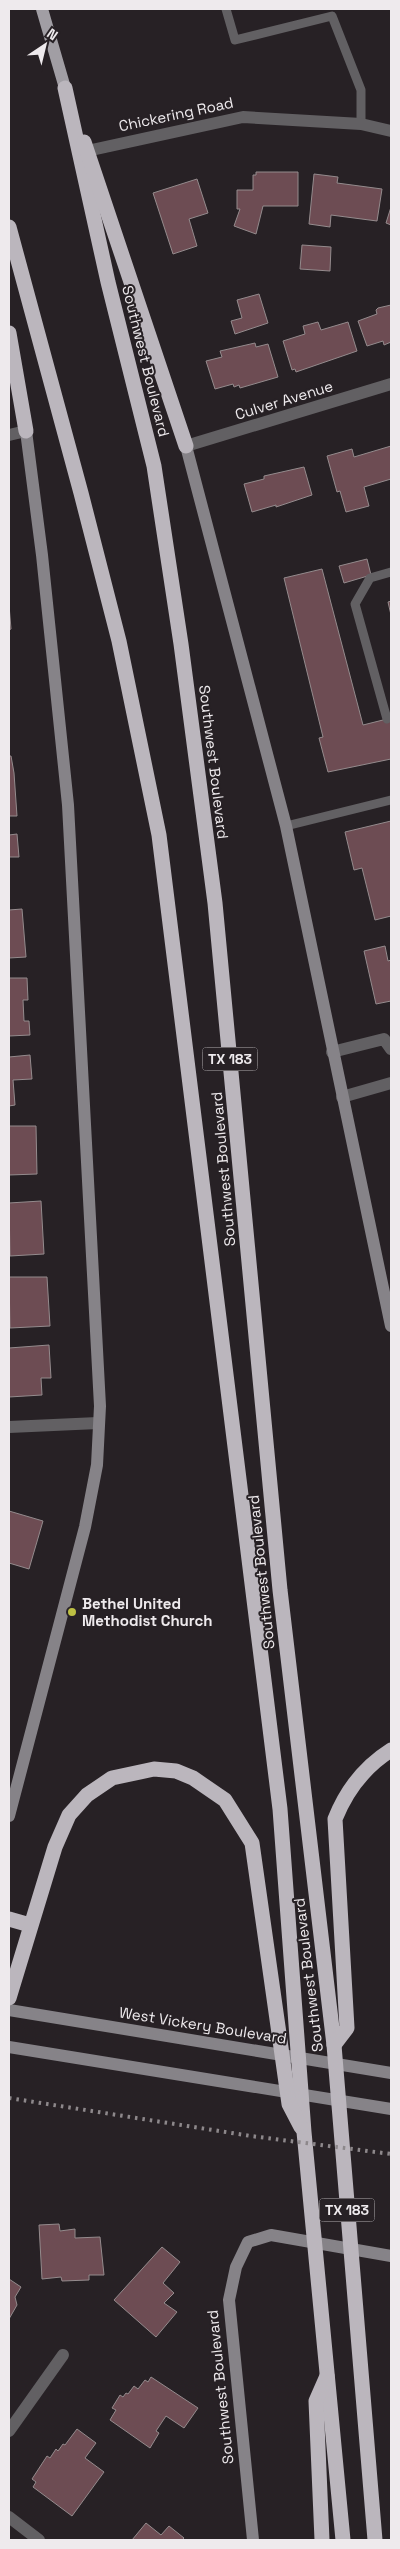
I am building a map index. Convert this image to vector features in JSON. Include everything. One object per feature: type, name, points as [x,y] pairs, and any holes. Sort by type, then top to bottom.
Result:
[{"type":"highway","points":[[65,88],[186,446]]},
{"type":"highway","name":"Southwest Boulevard","points":[[65,88],[108,282],[154,466],[181,644],[215,904],[280,1590],[334,2045],[375,2540]]},
{"type":"highway","name":"Southwest Boulevard","points":[[9,227],[105,586],[143,750],[159,835],[278,1799],[292,1954],[304,2132],[343,2540]]},
{"type":"highway","points":[[9,332],[26,431]]},
{"type":"highway","points":[[334,2045],[347,2028],[335,1819],[343,1800],[361,1773],[391,1750]]},
{"type":"highway","points":[[9,1998],[55,1847],[69,1815],[87,1795],[112,1778],[154,1769],[176,1771],[193,1778],[225,1800],[252,1843],[289,2104],[304,2132]]},
{"type":"highway","points":[[9,1919],[30,1925]]},
{"type":"highway","points":[[322,2540],[316,2401],[327,2375]]},
{"type":"highway","points":[[363,2399],[373,2439],[386,2540]]},
{"type":"main road","name":"Southwest Boulevard","points":[[42,9],[65,88]]},
{"type":"main road","points":[[9,1816],[85,1527],[97,1465],[100,1406],[68,805],[50,625],[26,431]]},
{"type":"main road","name":"Southwest Boulevard","points":[[186,446],[286,826],[391,1326]]},
{"type":"main road","name":"West Vickery Boulevard","points":[[9,2010],[391,2073]]},
{"type":"main road","points":[[9,2047],[391,2109]]},
{"type":"main road","name":"Southwest Boulevard","points":[[253,2540],[229,2300],[236,2267],[248,2242],[271,2235],[391,2256]]},
{"type":"street","name":"Chickering Road","points":[[87,151],[243,117],[361,124],[391,131]]},
{"type":"street","name":"Culver Avenue","points":[[186,446],[391,384]]},
{"type":"street","points":[[9,435],[26,431]]},
{"type":"street","points":[[332,1052],[384,1039],[391,1049]]},
{"type":"street","points":[[342,1097],[391,1082]]},
{"type":"street","points":[[9,1428],[98,1423]]},
{"type":"street","points":[[9,2431],[63,2355]]},
{"type":"street","points":[[9,2517],[39,2540]]},
{"type":"lane","points":[[226,9],[235,40],[332,16],[361,90],[361,124]]},
{"type":"lane","points":[[387,719],[355,604],[370,578],[391,572]]},
{"type":"lane","points":[[286,826],[391,800]]},
{"type":"building","points":[[256,172],[298,172],[298,206],[263,206],[256,234],[234,226],[240,209],[237,209],[237,190],[253,190],[253,175],[256,175]]},
{"type":"building","points":[[314,174],[338,177],[337,183],[382,189],[377,221],[331,215],[330,227],[309,224]]},
{"type":"building","points":[[197,179],[208,213],[189,219],[197,246],[173,254],[153,193]]},
{"type":"building","points":[[391,207],[391,225],[386,223]]},
{"type":"building","points":[[302,245],[331,247],[330,271],[300,269]]},
{"type":"building","points":[[259,294],[268,323],[235,334],[231,321],[242,318],[237,300]]},
{"type":"building","points":[[391,305],[391,342],[384,345],[383,341],[367,346],[358,321],[377,314],[376,310],[378,308]]},
{"type":"building","points":[[318,322],[321,330],[348,322],[357,351],[296,372],[295,369],[292,370],[283,341],[305,334],[303,326]]},
{"type":"building","points":[[255,343],[256,347],[268,344],[278,377],[240,388],[239,385],[234,387],[233,384],[215,389],[206,361],[222,357],[220,351]]},
{"type":"building","points":[[391,446],[391,479],[364,487],[369,506],[346,512],[340,491],[337,492],[327,456],[352,449],[354,457]]},
{"type":"building","points":[[304,467],[312,495],[276,507],[276,505],[252,512],[244,484],[264,479],[264,476]]},
{"type":"building","points":[[367,559],[371,575],[344,583],[339,566]]},
{"type":"building","points":[[322,569],[363,725],[391,718],[391,759],[328,772],[319,738],[323,737],[284,578]]},
{"type":"building","points":[[391,601],[391,615],[388,602]]},
{"type":"building","points":[[9,605],[11,629],[9,630]]},
{"type":"building","points":[[9,756],[11,756],[14,773],[17,816],[9,816]]},
{"type":"building","points":[[391,821],[391,916],[375,920],[362,868],[354,870],[345,832]]},
{"type":"building","points":[[17,834],[19,857],[9,857],[9,835]]},
{"type":"building","points":[[22,909],[26,957],[9,958],[9,910]]},
{"type":"building","points":[[385,946],[388,961],[391,960],[391,1001],[376,1004],[364,951]]},
{"type":"building","points":[[9,978],[27,978],[28,1000],[23,1000],[24,1021],[29,1021],[30,1035],[9,1036]]},
{"type":"building","points":[[30,1055],[32,1079],[13,1080],[15,1105],[9,1106],[9,1057]]},
{"type":"building","points":[[9,1126],[36,1126],[37,1174],[9,1175]]},
{"type":"building","points":[[41,1201],[44,1254],[10,1256],[9,1203]]},
{"type":"building","points":[[9,1277],[47,1277],[50,1326],[10,1328]]},
{"type":"building","points":[[49,1345],[51,1378],[41,1378],[42,1395],[9,1397],[9,1348]]},
{"type":"building","points":[[9,1511],[43,1521],[29,1569],[9,1563]]},
{"type":"building","points":[[59,2224],[60,2231],[75,2229],[75,2238],[100,2237],[104,2275],[89,2275],[89,2280],[62,2281],[61,2277],[42,2279],[39,2225]]},
{"type":"building","points":[[162,2247],[180,2262],[163,2283],[174,2293],[164,2303],[177,2312],[156,2337],[114,2300]]},
{"type":"building","points":[[9,2279],[21,2287],[15,2297],[17,2305],[9,2319]]},
{"type":"building","points":[[151,2377],[198,2408],[184,2428],[166,2416],[156,2431],[159,2433],[150,2448],[110,2420],[116,2410],[112,2408],[120,2395],[123,2397],[126,2393],[128,2394],[134,2386],[138,2389],[145,2380],[148,2382]]},
{"type":"building","points":[[77,2429],[96,2443],[85,2458],[104,2472],[72,2516],[33,2487],[36,2482],[32,2479],[47,2456],[50,2458],[56,2449],[58,2451],[63,2444],[65,2445]]},
{"type":"building","points":[[146,2523],[161,2535],[169,2526],[184,2538],[182,2540],[132,2540]]},
{"type":"railway","points":[[9,2098],[251,2136],[391,2154]]},
{"type":"place","name":"Bethel United Methodist Church","points":[[72,1612]]}]
